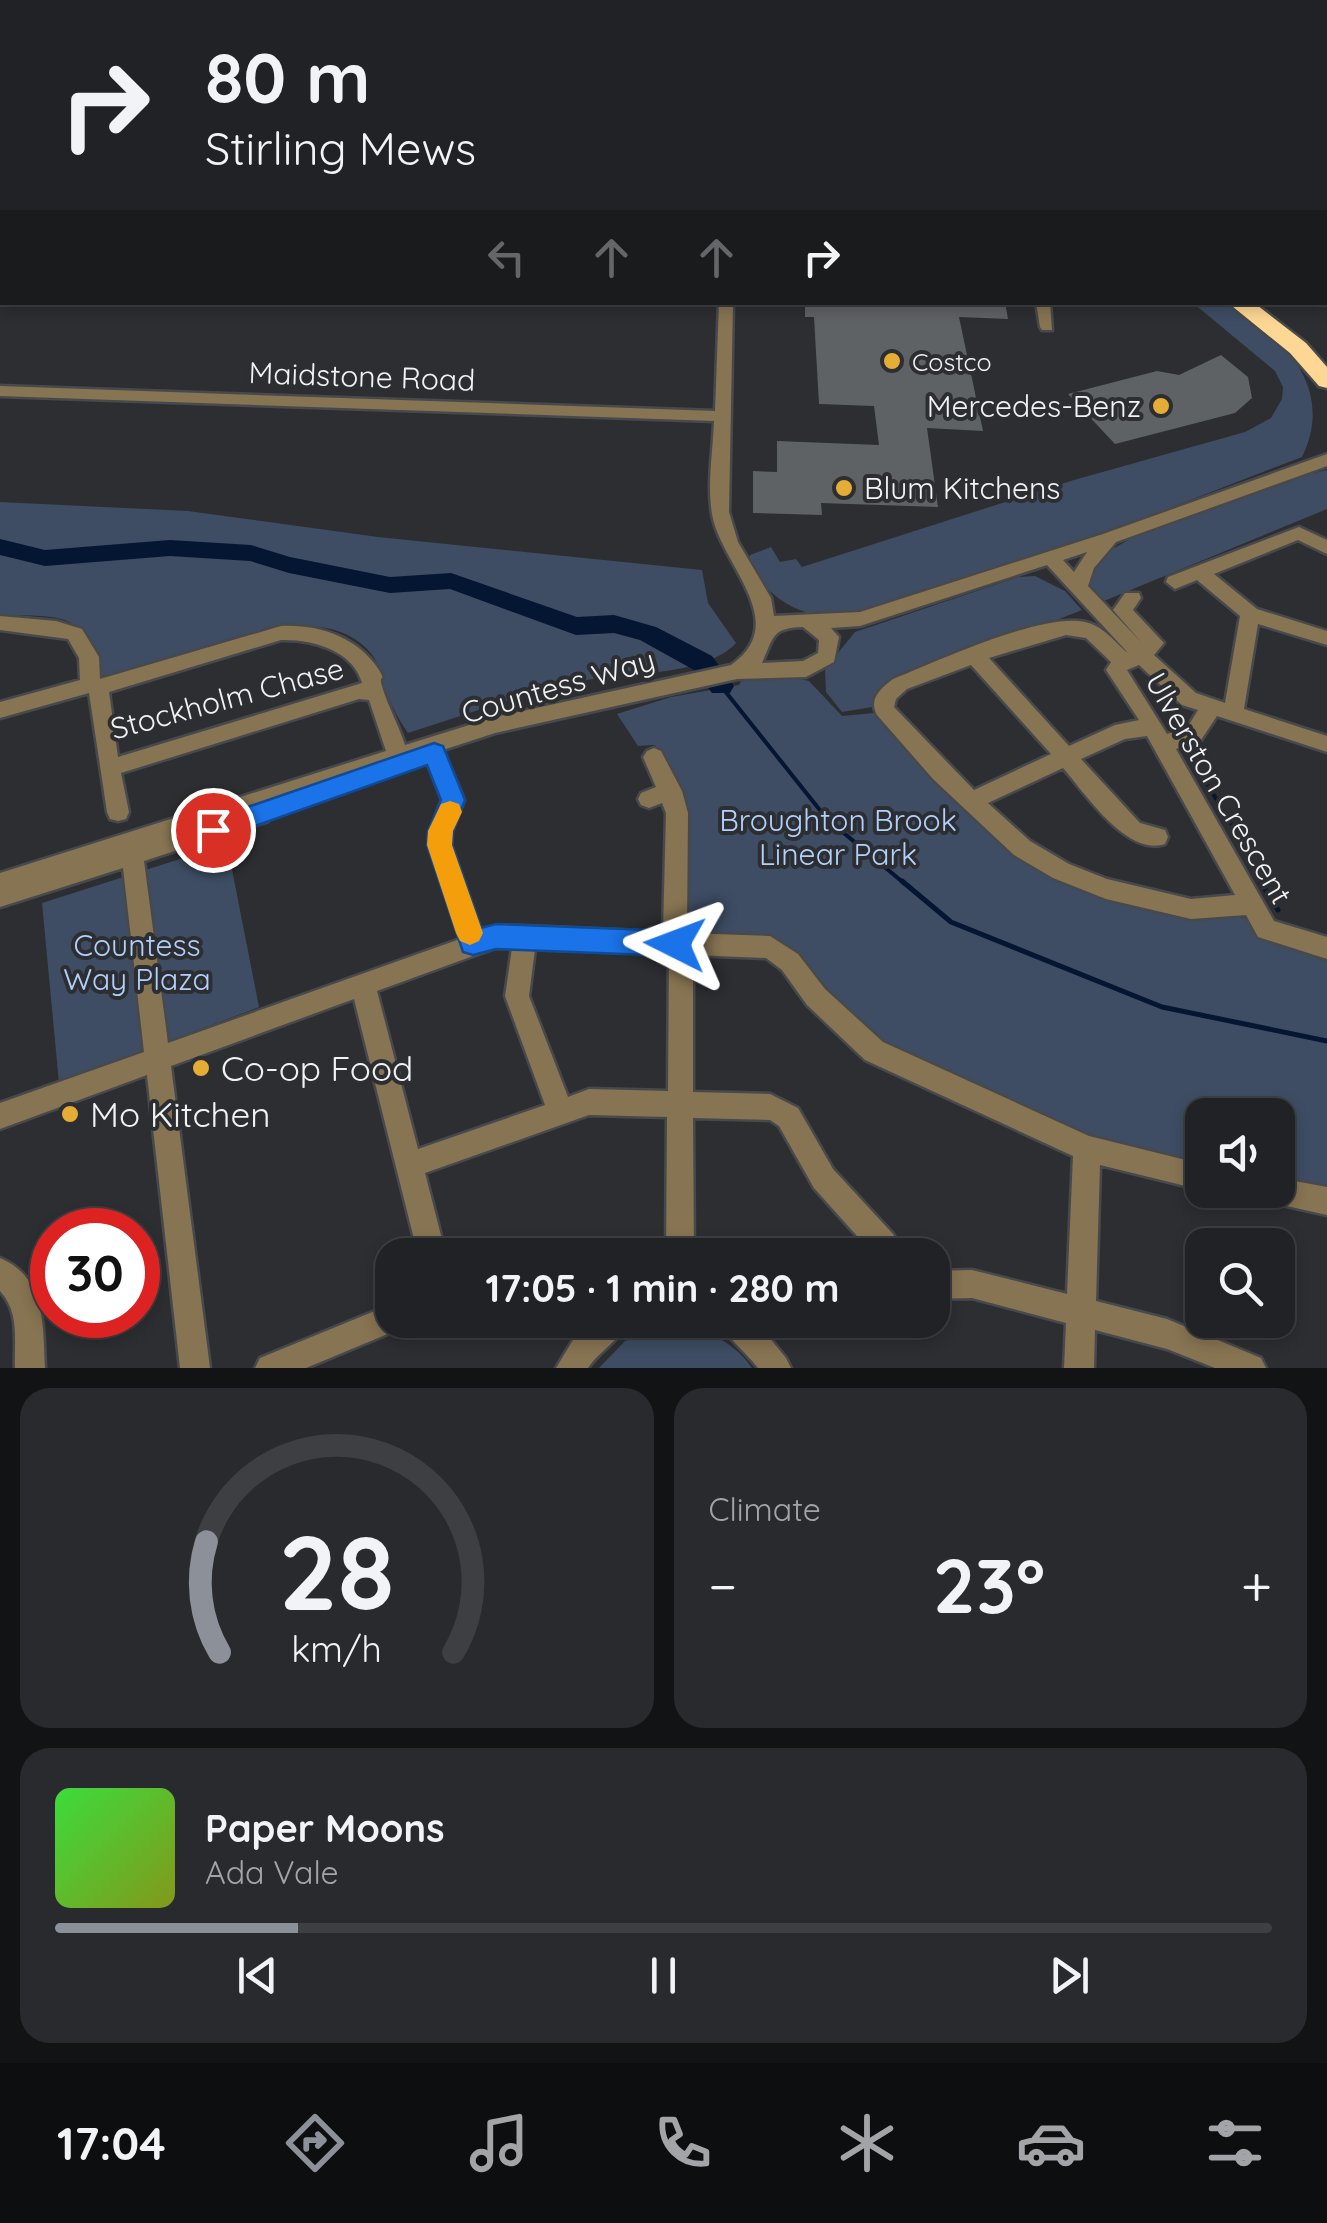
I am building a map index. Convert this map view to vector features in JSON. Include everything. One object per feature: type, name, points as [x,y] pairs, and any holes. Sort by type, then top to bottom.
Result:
[{"type":"highway","points":[[1242,305],[1298,348],[1327,381]]},
{"type":"highway","points":[[1268,305],[1327,350]]},
{"type":"street","points":[[726,305],[720,512],[729,542],[762,598],[764,638],[770,660],[787,668],[815,667],[827,657],[830,643],[825,631],[762,598]]},
{"type":"street","points":[[1043,305],[1047,327]]},
{"type":"street","name":"Maidstone Road","points":[[0,391],[722,416]]},
{"type":"street","points":[[737,671],[754,660],[764,638],[779,621],[860,619],[1109,538],[1326,457]]},
{"type":"street","points":[[1175,582],[1298,533],[1327,548]]},
{"type":"street","points":[[1078,587],[1086,565],[1109,538]]},
{"type":"street","points":[[1050,557],[1133,659],[1189,698],[1327,744]]},
{"type":"street","points":[[1202,574],[1250,614],[1327,638]]},
{"type":"street","points":[[1132,598],[1122,610],[1154,643],[1133,659]]},
{"type":"street","points":[[1233,713],[1250,614]]},
{"type":"street","points":[[830,643],[860,619]]},
{"type":"street","name":"Stockholm Chase","points":[[0,623],[56,628],[75,634],[89,658],[109,768],[372,691],[378,696],[399,757]]},
{"type":"street","name":"Ulverston Crescent","points":[[976,657],[1035,635],[1078,627],[1133,659],[1116,670],[1135,695],[1248,904],[1266,929],[1327,948]]},
{"type":"street","points":[[0,710],[281,634],[305,631],[326,634],[352,652],[372,676],[372,691]]},
{"type":"street","points":[[1157,837],[1133,830],[976,657],[900,684],[886,695],[884,709],[941,773],[1022,848],[1061,872],[1106,889],[1191,909],[1248,904]]},
{"type":"street","name":"Countess Way","points":[[0,897],[399,757],[677,682],[737,671],[787,668]]},
{"type":"street","points":[[974,800],[1122,731],[1157,735],[1200,732],[1210,706]]},
{"type":"street","points":[[432,749],[453,800],[440,831],[440,845],[473,943]]},
{"type":"street","name":"Countess Way","points":[[0,883],[131,849],[432,749]]},
{"type":"street","points":[[654,757],[660,795],[677,813],[680,1238]]},
{"type":"street","points":[[109,768],[118,812]]},
{"type":"street","points":[[131,849],[195,1368]]},
{"type":"street","points":[[0,1116],[496,936],[770,947],[790,962],[816,997],[874,1052],[1087,1149],[1185,1173]]},
{"type":"street","points":[[525,938],[517,996],[560,1111]]},
{"type":"street","points":[[363,985],[427,1238]]},
{"type":"street","points":[[408,1166],[589,1102],[770,1107],[788,1113],[804,1132],[811,1160],[825,1182],[879,1238]]},
{"type":"street","points":[[1079,1368],[1087,1149]]},
{"type":"street","points":[[1295,1195],[1327,1201]]},
{"type":"street","points":[[0,1272],[21,1287],[27,1298],[30,1368]]},
{"type":"street","points":[[950,1285],[972,1284],[1168,1334],[1251,1368]]},
{"type":"street","points":[[270,1368],[375,1325]]},
{"type":"street","points":[[571,1368],[594,1338]]},
{"type":"street","points":[[753,1338],[776,1368]]},
{"type":"green space","points":[[1195,305],[1236,305],[1290,355],[1301,370],[1312,403],[1309,438],[1302,457],[1141,519],[845,617],[814,614],[789,605],[767,588],[748,564],[750,555],[771,547],[780,562],[796,559],[802,567],[1074,480],[1245,432],[1271,418],[1282,399],[1283,387],[1275,371]]},
{"type":"green space","points":[[1327,470],[1327,509],[1099,603],[1085,588],[1090,570],[1102,555],[1130,539],[1289,479]]},
{"type":"green space","points":[[0,502],[188,511],[378,537],[702,570],[708,603],[736,643],[722,654],[682,668],[572,683],[408,733],[391,703],[373,656],[354,638],[330,629],[275,628],[217,642],[136,671],[102,675],[88,638],[67,621],[0,615]]},
{"type":"green space","points":[[1035,576],[1065,591],[1082,610],[894,684],[878,706],[842,712],[826,692],[825,669],[855,632],[1018,577]]},
{"type":"green space","name":"Broughton Brook Linear Park","points":[[793,677],[809,681],[842,716],[885,712],[1019,851],[1192,915],[1245,918],[1269,935],[1327,955],[1327,1186],[1295,1179],[1295,1098],[1185,1098],[1185,1159],[1127,1147],[1008,1106],[906,1059],[849,1020],[796,957],[686,936],[662,764],[655,745],[638,746],[617,714],[671,697],[739,685],[743,678]]},
{"type":"green space","name":"Countess Way Plaza","points":[[227,844],[259,1007],[59,1083],[42,903]]},
{"type":"green space","points":[[718,1338],[735,1349],[752,1368],[599,1368],[625,1341]]},
{"type":"building","points":[[805,305],[1006,305],[1008,319],[959,317],[983,431],[927,428],[938,507],[821,503],[822,515],[753,513],[753,471],[777,472],[777,441],[879,445],[874,406],[819,404],[814,317],[805,317]]},
{"type":"building","name":"Mercedes-Benz","points":[[1221,355],[1248,377],[1252,398],[1235,413],[1115,444],[1068,394],[1157,371],[1179,375]]},
{"type":"waterway","points":[[0,547],[45,558],[170,548],[251,553],[289,565],[390,585],[451,581],[576,626],[614,624],[647,633],[703,663],[721,686]]},
{"type":"waterway","points":[[721,686],[827,819],[905,884]]},
{"type":"waterway","points":[[1189,753],[1237,833],[1261,884]]},
{"type":"waterway","points":[[902,881],[951,922],[1162,1007],[1327,1041]]},
{"type":"waterway","points":[[1260,881],[1278,910]]},
{"type":"slow traffic","points":[[450,812],[440,831],[440,845],[470,933]]},
{"type":"place","name":"Costco","points":[[892,361]]},
{"type":"place","name":"Mercedes-Benz","points":[[1161,406]]},
{"type":"place","name":"Blum Kitchens","points":[[844,488]]},
{"type":"place","name":"Co-op Food","points":[[201,1068]]},
{"type":"place","name":"Mo Kitchen","points":[[70,1114]]},
{"type":"route","points":[[213,830],[434,753],[453,800],[440,831],[440,845],[473,943],[496,936],[675,944]]}]
